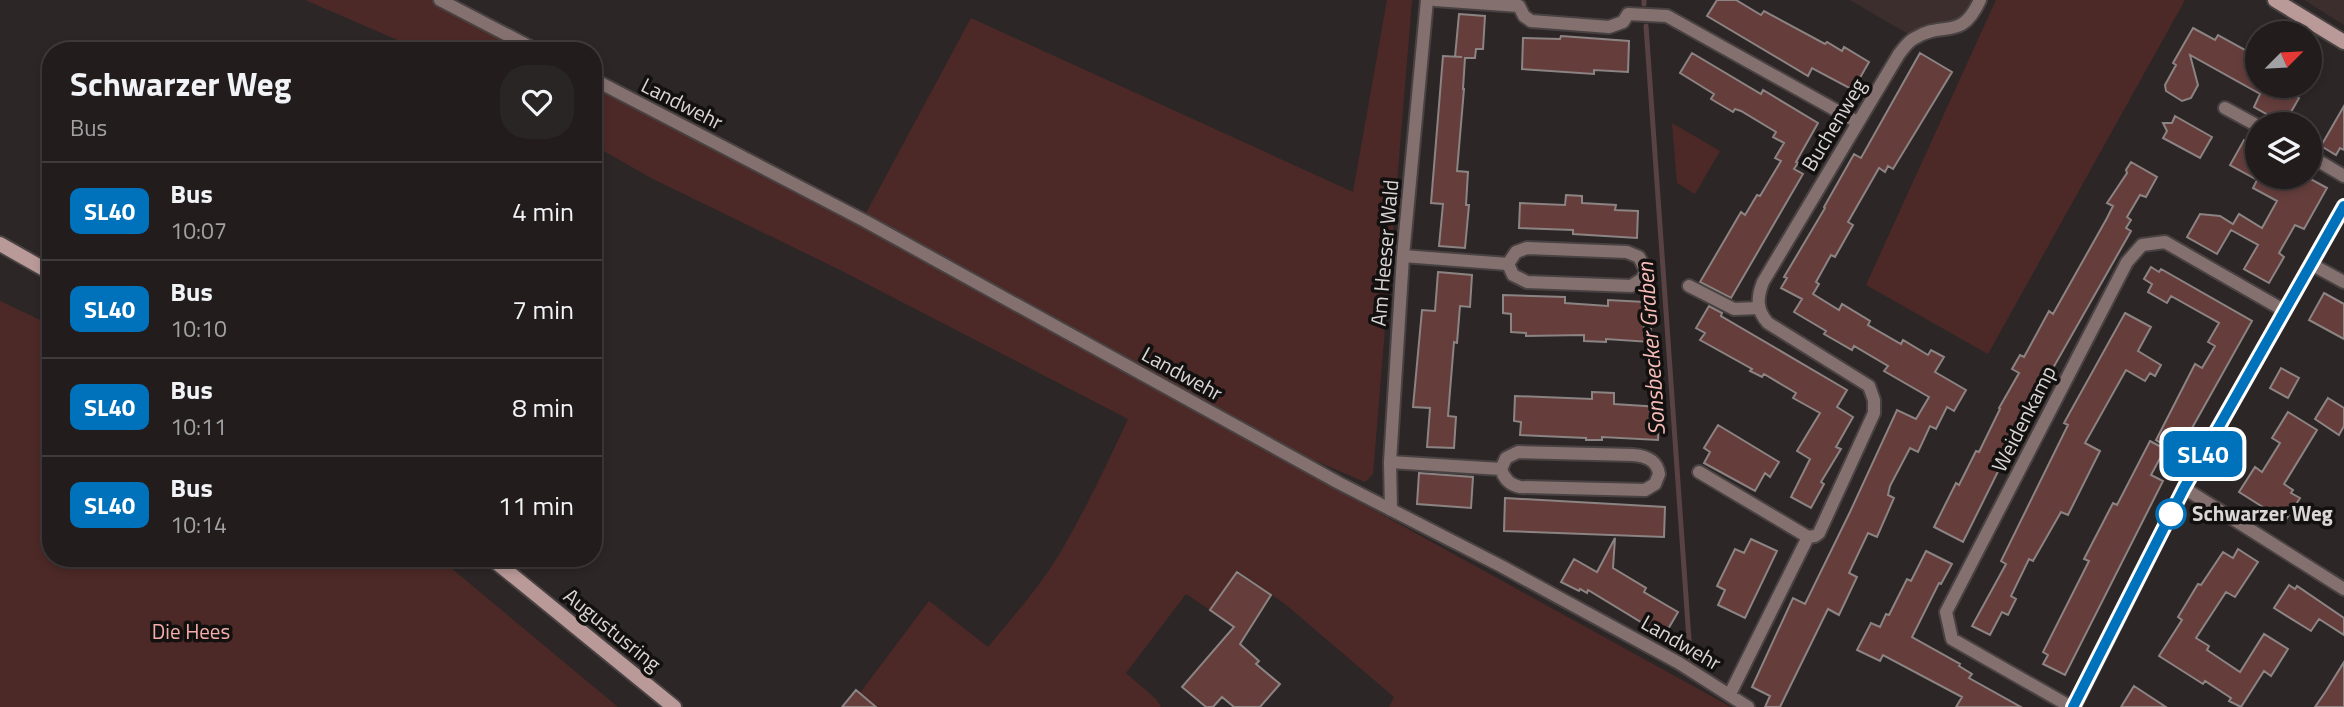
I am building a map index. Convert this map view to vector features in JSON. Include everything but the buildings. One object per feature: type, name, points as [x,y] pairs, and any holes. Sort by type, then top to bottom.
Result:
[{"type":"main road","points":[[2275,0],[2344,42]]},
{"type":"main road","points":[[0,244],[42,268]]},
{"type":"main road","name":"Augustusring","points":[[502,567],[674,707]]},
{"type":"street","points":[[440,0],[521,42]]},
{"type":"street","name":"Am Heeser Wald","points":[[1391,510],[1390,463],[1403,256],[1427,0]]},
{"type":"street","points":[[1435,0],[1520,3],[1524,16],[1531,21],[1609,27],[1623,22],[1628,14]]},
{"type":"street","points":[[1623,0],[1628,14]]},
{"type":"street","name":"Buchenweg","points":[[1759,308],[1759,292],[1763,282],[1857,122],[1908,43],[1923,34],[1959,27],[1972,18],[1980,0]]},
{"type":"street","points":[[1628,14],[1668,16],[1857,122]]},
{"type":"street","name":"Landwehr","points":[[602,84],[865,220],[1391,510],[1501,566],[1679,663],[1748,707]]},
{"type":"street","points":[[2225,108],[2245,119]]},
{"type":"street","points":[[2322,163],[2344,176]]},
{"type":"street","points":[[2072,707],[2184,488],[2344,206]]},
{"type":"street","name":"Weidenkamp","points":[[2072,707],[1952,639],[1946,612],[2127,262],[2142,245],[2165,242],[2285,311]]},
{"type":"street","points":[[1527,247],[1627,252],[1639,257],[1646,271],[1642,279],[1631,286],[1566,284],[1522,281],[1513,275],[1508,264],[1516,252],[1527,247]]},
{"type":"street","points":[[1403,256],[1508,264]]},
{"type":"street","points":[[2311,264],[2344,282]]},
{"type":"street","points":[[1689,286],[1734,309],[1759,308],[1768,323],[1863,381],[1869,386],[1874,400],[1874,413],[1866,434],[1825,522],[1815,536],[1808,537],[1699,472]]},
{"type":"street","points":[[1518,452],[1633,455],[1649,458],[1656,465],[1659,474],[1655,484],[1645,490],[1520,487],[1509,482],[1501,469],[1506,458],[1518,452]]},
{"type":"street","points":[[1390,463],[1501,469]]},
{"type":"street","points":[[2184,488],[2344,589]]},
{"type":"street","points":[[1730,694],[1808,537]]},
{"type":"shaded area","points":[[1850,0],[1973,0],[1957,21],[1926,27],[1908,34]]},
{"type":"shaded area","points":[[2304,0],[2344,0],[2344,25]]},
{"type":"green space","points":[[305,0],[432,0],[513,42],[402,42]]},
{"type":"green space","points":[[1387,0],[1412,0],[1373,474],[1365,482],[1297,453],[865,215],[971,18],[1353,192]]},
{"type":"green space","points":[[1996,0],[2185,0],[1988,354],[1866,285]]},
{"type":"green space","points":[[602,88],[867,226],[1145,384],[1731,707],[1389,707],[1394,697],[1285,604],[1237,570],[1210,610],[1186,594],[1126,673],[1156,699],[1161,707],[877,707],[860,693],[929,601],[988,647],[1033,593],[1057,558],[1086,507],[1128,419],[840,270],[653,179],[602,150]]},
{"type":"green space","points":[[1672,123],[1720,151],[1695,194],[1677,183]]},
{"type":"green space","name":"Die Hees","points":[[0,301],[42,321],[42,567],[450,567],[618,707],[0,707]]},
{"type":"waterway","name":"Sonsbecker Graben","points":[[1646,26],[1691,668]]},
{"type":"bus line","name":"SL40","points":[[2073,707],[2184,488],[2344,206]]},
{"type":"place","name":"Schwarzer Weg","points":[[2171,514]]}]
